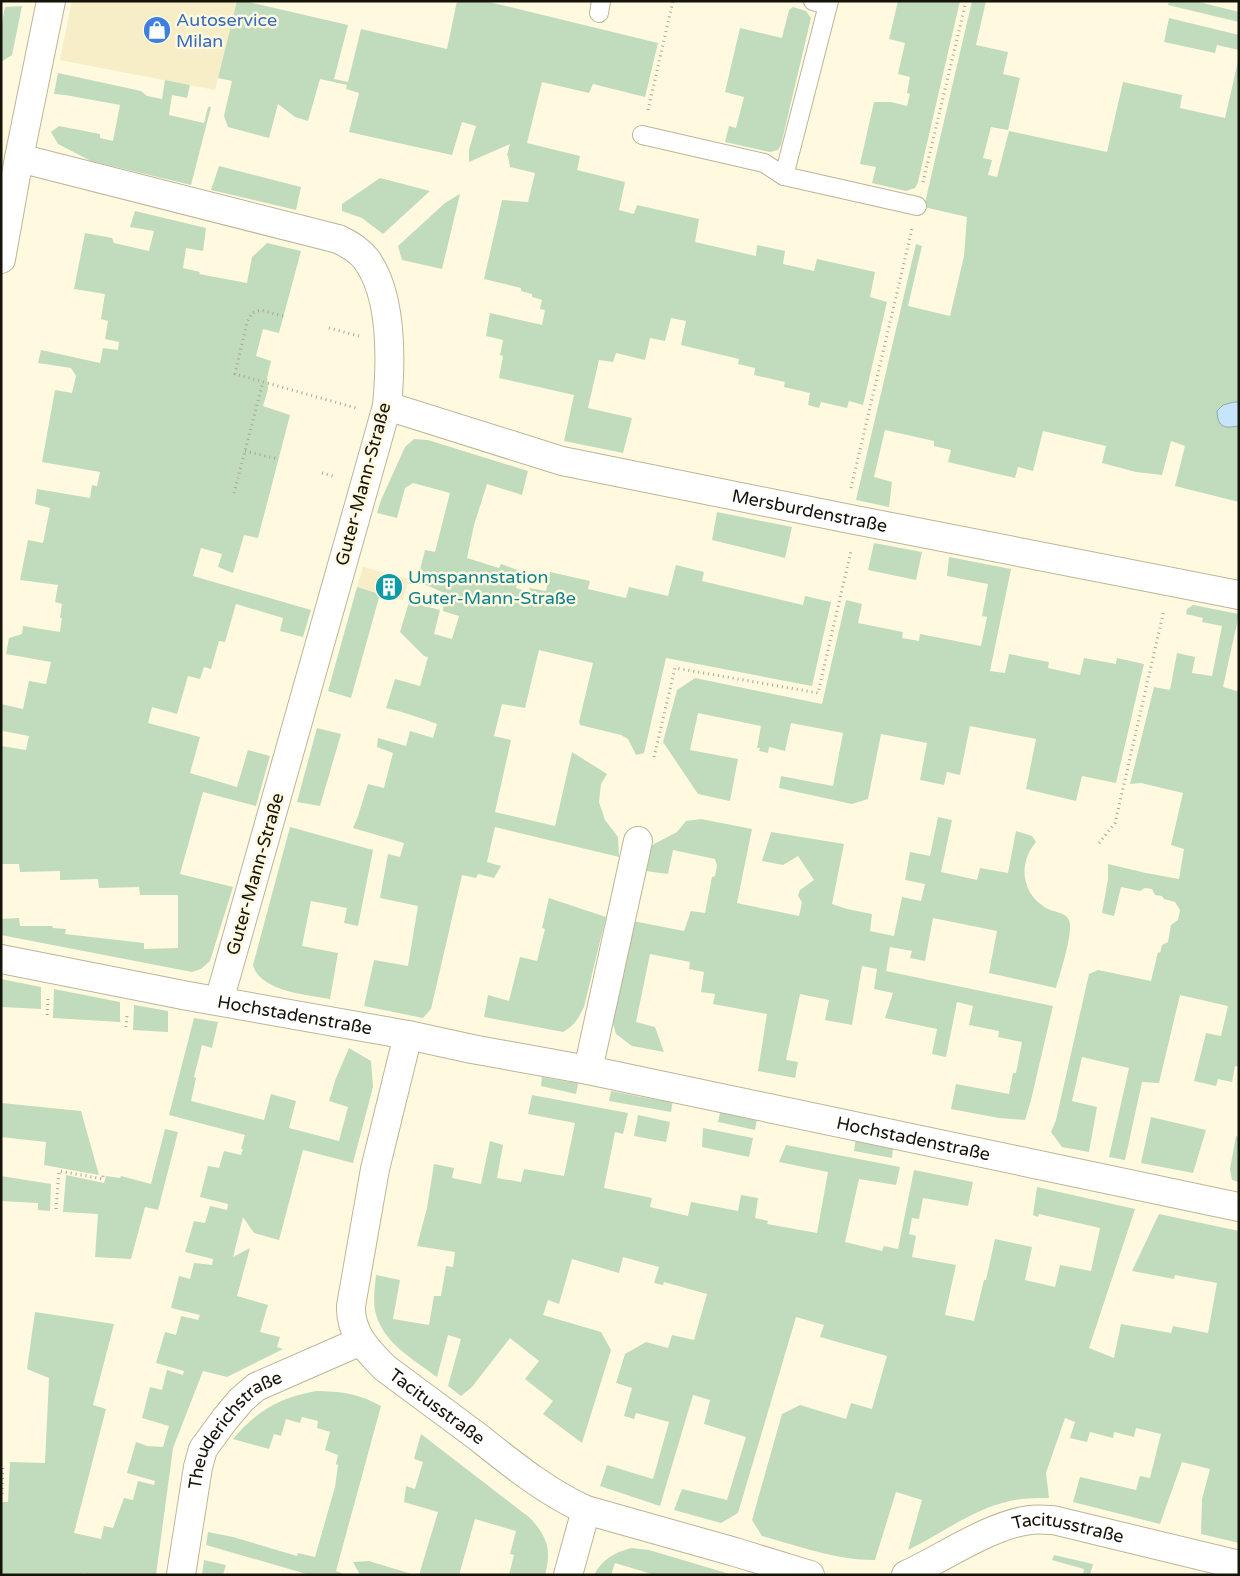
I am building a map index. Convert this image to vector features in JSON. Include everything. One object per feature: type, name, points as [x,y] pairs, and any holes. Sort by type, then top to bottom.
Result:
[{"type":"street","points":[[1,259],[19,158],[51,1]]},
{"type":"street","name":"Guter-Mann-Straße","points":[[19,158],[338,239],[349,244],[366,259],[381,294],[389,330],[387,406],[219,1001]]},
{"type":"street","name":"Mersburdenstraße","points":[[387,406],[562,461],[852,520],[1239,595]]},
{"type":"street","points":[[588,1070],[638,841]]},
{"type":"street","name":"Hochstadenstraße","points":[[1,959],[588,1070],[1239,1207]]},
{"type":"street","name":"Tacitusstraße","points":[[408,1035],[375,1169],[358,1259],[350,1316],[360,1341],[385,1368],[512,1464],[559,1496],[586,1510],[810,1575]]},
{"type":"street","name":"Theuderichstraße","points":[[181,1575],[203,1449],[225,1419],[241,1400],[256,1387],[360,1341]]},
{"type":"street","points":[[568,1575],[586,1510]]},
{"type":"street","name":"Tacitusstraße","points":[[906,1575],[994,1530],[1009,1524],[1031,1520],[1053,1520],[1239,1565]]},
{"type":"lane","points":[[784,176],[823,2]]},
{"type":"lane","points":[[642,135],[764,163],[784,176],[917,206]]},
{"type":"path","points":[[642,135],[673,1]]},
{"type":"path","points":[[654,757],[675,668],[818,693],[917,206],[966,1]]},
{"type":"path","points":[[283,316],[261,310],[256,310],[252,313],[247,322],[235,374],[357,408]]},
{"type":"path","points":[[329,328],[361,337]]},
{"type":"path","points":[[234,493],[264,382]]},
{"type":"path","points":[[245,451],[278,459]]},
{"type":"path","points":[[1099,844],[1115,823],[1165,606]]},
{"type":"path","points":[[56,1209],[59,1171],[103,1179],[103,1175]]},
{"type":"path","points":[[2,1494],[3,1465]]},
{"type":"shaded area","points":[[72,1],[237,1],[215,90],[60,60]]},
{"type":"shaded area","points":[[363,567],[409,579],[403,600],[357,587]]},
{"type":"green space","points":[[237,1],[348,25],[334,79],[348,82],[361,29],[447,49],[457,1],[485,1],[658,43],[645,97],[593,84],[589,93],[542,82],[527,143],[580,156],[577,170],[625,182],[619,210],[634,214],[637,205],[699,219],[695,242],[756,256],[757,245],[785,251],[783,264],[814,271],[817,259],[875,272],[870,297],[887,302],[863,405],[849,401],[847,408],[821,402],[819,408],[808,405],[810,393],[784,387],[785,382],[754,375],[755,368],[738,364],[739,359],[681,345],[686,321],[671,318],[665,341],[650,338],[645,360],[616,353],[613,362],[599,360],[588,408],[632,418],[623,453],[564,441],[574,395],[499,378],[503,356],[500,355],[503,340],[486,336],[490,313],[542,325],[545,310],[540,309],[542,300],[532,297],[532,294],[521,291],[521,288],[484,279],[502,200],[528,202],[535,173],[510,167],[507,155],[510,144],[469,162],[469,150],[476,126],[462,122],[452,155],[349,132],[359,93],[346,89],[347,85],[320,79],[308,121],[295,117],[278,104],[269,138],[228,127],[224,116],[232,81],[218,78]]},
{"type":"green space","points":[[898,1],[960,1],[918,182],[915,188],[906,191],[872,183],[876,167],[860,164],[874,102],[891,102],[907,106],[910,94],[907,93],[910,77],[898,74],[905,43],[889,39]]},
{"type":"green space","points":[[972,1],[986,1],[976,45],[1008,52],[1003,74],[1020,78],[1008,130],[991,127],[983,158],[992,160],[988,175],[997,177],[1009,131],[1107,152],[1123,82],[1182,95],[1180,108],[1225,118],[1239,57],[1239,502],[1175,486],[1185,446],[1171,441],[1162,475],[1136,472],[1102,463],[1106,446],[1043,431],[1033,471],[1018,467],[1015,478],[948,462],[951,450],[934,446],[934,441],[885,430],[874,477],[892,482],[889,507],[856,500],[916,244],[922,246],[908,306],[950,316],[964,256],[967,217],[924,207]]},
{"type":"green space","points":[[1169,1],[1195,1],[1239,12],[1239,22],[1168,5]]},
{"type":"green space","points":[[22,6],[12,55],[1,62],[1,29],[5,7]]},
{"type":"green space","points":[[793,7],[806,11],[811,18],[781,145],[778,150],[770,152],[725,142],[729,126],[736,128],[744,97],[725,92],[740,28],[782,38],[789,10]]},
{"type":"green space","points":[[1169,18],[1239,35],[1239,50],[1217,45],[1215,53],[1164,42]]},
{"type":"green space","points":[[58,73],[141,91],[147,96],[162,99],[165,80],[190,85],[187,98],[172,95],[169,115],[204,123],[208,107],[211,107],[191,185],[91,161],[58,144],[51,132],[59,126],[100,134],[100,138],[113,141],[120,105],[54,94]]},
{"type":"green space","points":[[219,166],[301,187],[296,210],[211,190]]},
{"type":"green space","points":[[380,178],[430,191],[383,234],[362,218],[342,211],[342,204]]},
{"type":"green space","points":[[460,194],[442,269],[402,260],[398,246],[445,203]]},
{"type":"green space","points":[[135,211],[206,228],[203,251],[186,248],[183,268],[200,272],[199,274],[247,283],[252,257],[267,243],[301,251],[279,333],[263,329],[256,356],[271,361],[267,378],[268,389],[263,406],[290,415],[258,538],[244,535],[233,573],[218,567],[222,554],[201,548],[193,576],[311,610],[303,637],[280,631],[283,618],[236,604],[225,642],[219,641],[211,669],[204,667],[200,679],[188,676],[177,714],[152,707],[148,723],[200,737],[190,773],[237,787],[248,750],[270,756],[256,806],[203,792],[180,874],[233,887],[210,961],[201,969],[192,972],[1,935],[1,919],[19,918],[20,926],[52,926],[53,928],[66,929],[65,934],[144,943],[144,949],[178,948],[178,895],[140,895],[139,887],[99,888],[98,879],[60,880],[60,871],[20,872],[19,864],[1,864],[1,746],[26,750],[29,736],[3,731],[1,728],[1,704],[23,709],[29,681],[46,684],[51,662],[6,654],[9,638],[22,634],[23,626],[60,632],[62,618],[60,618],[62,604],[55,602],[58,585],[20,580],[28,540],[43,543],[50,508],[35,504],[37,489],[90,498],[92,485],[97,486],[100,472],[42,462],[55,390],[72,393],[76,376],[71,368],[38,363],[41,350],[100,363],[103,348],[118,350],[119,342],[105,339],[108,321],[101,319],[105,294],[74,289],[85,233],[112,238],[114,243],[149,251],[154,231],[130,227]]},
{"type":"green space","points":[[414,439],[428,440],[528,471],[522,495],[487,484],[474,525],[467,558],[499,568],[501,564],[520,571],[516,588],[529,592],[530,588],[546,591],[550,572],[590,581],[588,589],[626,598],[629,587],[668,596],[676,565],[704,572],[702,581],[803,605],[805,596],[831,602],[812,686],[666,658],[644,753],[636,755],[628,739],[621,735],[580,725],[579,722],[593,663],[539,650],[525,708],[502,704],[494,736],[511,740],[495,812],[555,826],[572,752],[607,774],[601,784],[599,802],[605,820],[618,837],[619,857],[495,827],[487,862],[501,866],[494,878],[478,874],[476,878],[462,875],[431,1009],[423,1018],[364,1006],[374,960],[408,966],[418,906],[380,898],[388,854],[400,857],[404,843],[353,828],[368,784],[384,788],[393,753],[377,747],[378,738],[406,746],[410,731],[433,738],[437,724],[386,708],[395,679],[420,686],[428,657],[424,656],[400,632],[409,602],[440,610],[434,634],[452,639],[459,616],[443,611],[444,593],[417,581],[425,550],[435,552],[450,493],[413,483],[405,488],[397,518],[377,513],[405,447]]},
{"type":"green space","points":[[717,512],[792,527],[785,558],[712,540]]},
{"type":"green space","points":[[874,543],[922,552],[916,580],[868,570]]},
{"type":"green space","points":[[949,557],[1011,569],[990,671],[1005,673],[1009,654],[1049,662],[1048,668],[1080,675],[1084,658],[1116,664],[1117,658],[1144,664],[1116,783],[1082,776],[1076,801],[1026,789],[1036,739],[970,726],[960,775],[947,772],[944,785],[920,780],[927,743],[881,734],[868,799],[852,804],[779,788],[781,776],[833,786],[843,733],[791,723],[785,751],[769,747],[768,753],[759,751],[760,748],[757,748],[761,726],[698,713],[690,750],[738,759],[730,801],[698,794],[663,742],[677,690],[695,678],[822,704],[846,600],[862,604],[858,623],[903,632],[902,638],[919,641],[920,634],[981,646],[987,617],[982,616],[988,584],[947,576]]},
{"type":"green space","points":[[357,587],[380,594],[351,698],[328,691]]},
{"type":"green space","points":[[1193,605],[1239,614],[1223,687],[1237,691],[1239,686],[1239,1067],[1235,1066],[1232,1082],[1218,1079],[1216,1086],[1194,1081],[1206,1033],[1221,1036],[1228,1006],[1180,995],[1159,1083],[1142,1082],[1125,1160],[1109,1157],[1129,1068],[1082,1057],[1072,1101],[1097,1107],[1089,1152],[1062,1147],[1051,1132],[1056,1120],[1089,974],[1098,970],[1151,981],[1158,952],[1160,953],[1162,945],[1168,942],[1171,925],[1178,920],[1180,910],[1175,902],[1155,895],[1152,889],[1145,888],[1140,891],[1121,887],[1114,916],[1102,913],[1108,879],[1108,864],[1179,879],[1184,849],[1171,845],[1183,793],[1141,783],[1130,784],[1154,687],[1170,690],[1177,653],[1195,657],[1192,673],[1212,676],[1222,626],[1202,622],[1203,618],[1186,614],[1187,609]]},
{"type":"green space","points":[[317,728],[341,734],[320,806],[297,802]]},
{"type":"green space","points":[[938,817],[952,820],[941,872],[977,880],[980,868],[1008,873],[1016,831],[1032,836],[1036,842],[1026,859],[1025,877],[1027,886],[1038,902],[1049,910],[1064,915],[1069,920],[1070,933],[1056,988],[989,973],[997,931],[933,918],[925,961],[910,958],[912,951],[890,947],[886,971],[1053,1006],[1025,1120],[999,1118],[951,1109],[956,1084],[1009,1094],[1013,1073],[1016,1073],[1022,1042],[998,1037],[999,1031],[969,1025],[973,1006],[957,1002],[946,1057],[932,1054],[937,1029],[885,1018],[893,993],[874,989],[877,969],[862,966],[852,1025],[825,1020],[829,1000],[800,994],[786,1060],[798,1062],[795,1078],[758,1071],[767,1014],[713,1004],[715,994],[701,992],[704,972],[689,969],[690,962],[650,954],[636,1022],[655,1027],[664,1052],[632,1046],[616,1034],[610,1013],[633,921],[684,931],[691,911],[705,913],[712,877],[715,876],[717,866],[715,859],[673,850],[668,874],[646,871],[645,868],[648,851],[654,844],[677,832],[686,821],[701,819],[752,829],[737,903],[799,916],[802,902],[798,896],[800,890],[814,880],[798,856],[783,865],[762,861],[771,832],[844,844],[832,904],[872,914],[870,931],[894,936],[902,897],[921,901],[925,884],[905,880],[910,852],[930,856]]},
{"type":"green space","points":[[290,827],[373,850],[358,926],[344,923],[347,908],[311,901],[302,946],[338,953],[330,999],[274,986],[264,981],[257,974],[253,965]]},
{"type":"green space","points":[[549,898],[606,917],[584,1007],[580,1015],[563,1032],[484,1017],[488,995],[509,1001],[520,957],[537,961],[545,929],[542,928]]},
{"type":"green space","points":[[1,979],[41,987],[41,1009],[1,1007]]},
{"type":"green space","points":[[54,989],[120,1002],[120,1022],[53,1018]]},
{"type":"green space","points":[[134,1005],[168,1011],[168,1032],[133,1030]]},
{"type":"green space","points":[[194,1018],[218,1022],[212,1048],[202,1045],[194,1077],[196,1078],[191,1101],[264,1120],[271,1094],[296,1101],[289,1128],[339,1141],[348,1107],[329,1101],[336,1078],[349,1048],[371,1061],[373,1087],[353,1163],[303,1150],[279,1240],[254,1233],[243,1217],[233,1257],[250,1248],[237,1296],[268,1305],[260,1332],[280,1337],[277,1347],[283,1349],[227,1377],[203,1371],[173,1448],[156,1575],[89,1575],[83,1573],[82,1575],[1,1575],[1,1502],[8,1502],[10,1462],[45,1463],[49,1378],[27,1369],[35,1312],[114,1324],[93,1405],[106,1409],[74,1533],[101,1539],[104,1526],[113,1528],[124,1498],[133,1500],[138,1481],[154,1485],[155,1481],[127,1473],[136,1442],[147,1446],[163,1447],[169,1426],[142,1418],[150,1387],[162,1390],[167,1370],[183,1375],[184,1371],[156,1363],[165,1332],[176,1335],[181,1316],[198,1320],[200,1315],[171,1308],[179,1276],[190,1279],[194,1263],[212,1265],[213,1259],[185,1252],[194,1221],[205,1223],[210,1206],[227,1210],[228,1204],[200,1197],[208,1166],[219,1168],[224,1151],[241,1155],[245,1135],[169,1115]]},
{"type":"green space","points":[[570,1073],[580,1075],[576,1094],[541,1086],[542,1077],[569,1082]]},
{"type":"green space","points":[[611,1091],[663,1101],[665,1092],[674,1093],[671,1112],[609,1101]]},
{"type":"green space","points":[[532,1095],[628,1113],[623,1134],[615,1132],[604,1188],[652,1198],[650,1207],[688,1216],[691,1202],[738,1211],[741,1195],[758,1198],[755,1218],[768,1221],[767,1224],[817,1233],[828,1172],[779,1162],[786,1145],[900,1167],[896,1185],[859,1179],[845,1242],[882,1251],[884,1246],[898,1249],[914,1170],[973,1182],[968,1206],[923,1198],[919,1219],[912,1218],[909,1234],[916,1236],[912,1257],[956,1265],[945,1315],[974,1321],[995,1239],[1032,1247],[1025,1280],[1055,1287],[1060,1265],[1091,1271],[1100,1228],[1039,1214],[1038,1217],[1033,1215],[1037,1187],[1135,1209],[1089,1348],[1114,1358],[1121,1324],[1171,1333],[1173,1326],[1208,1333],[1217,1283],[1175,1275],[1174,1279],[1132,1271],[1159,1214],[1239,1231],[1239,1543],[1201,1534],[1202,1499],[1210,1469],[1182,1462],[1160,1524],[1073,1502],[1080,1477],[1136,1490],[1140,1476],[1150,1478],[1161,1434],[1136,1428],[1134,1437],[1114,1432],[1113,1438],[1090,1432],[1087,1442],[1070,1438],[1075,1422],[1065,1418],[1046,1473],[1049,1498],[1020,1499],[996,1505],[970,1516],[908,1550],[922,1500],[896,1492],[875,1560],[831,1555],[762,1536],[752,1520],[782,1414],[800,1405],[846,1419],[851,1403],[872,1409],[887,1356],[820,1337],[824,1325],[796,1317],[738,1513],[721,1523],[674,1510],[682,1489],[727,1500],[746,1437],[704,1424],[710,1400],[693,1395],[660,1506],[600,1486],[607,1465],[653,1479],[669,1422],[636,1413],[634,1419],[624,1416],[632,1388],[616,1383],[625,1354],[646,1342],[668,1348],[672,1335],[694,1340],[707,1294],[664,1282],[663,1285],[654,1283],[659,1267],[623,1257],[619,1273],[572,1259],[559,1304],[548,1300],[543,1315],[601,1332],[611,1350],[582,1443],[543,1414],[553,1401],[525,1379],[539,1361],[510,1338],[472,1387],[461,1396],[448,1386],[461,1339],[448,1335],[437,1377],[391,1341],[378,1321],[375,1310],[376,1275],[400,1280],[393,1319],[429,1325],[434,1296],[441,1296],[446,1266],[453,1267],[455,1252],[417,1246],[427,1208],[434,1164],[454,1168],[452,1178],[481,1184],[490,1141],[503,1145],[497,1178],[521,1182],[524,1169],[564,1176],[575,1123],[528,1114]]},
{"type":"green space","points":[[1,1103],[81,1111],[99,1175],[44,1165],[46,1142],[1,1137]]},
{"type":"green space","points":[[722,1103],[731,1105],[730,1114],[757,1119],[755,1130],[718,1122]]},
{"type":"green space","points":[[638,1115],[670,1122],[666,1142],[634,1136]]},
{"type":"green space","points":[[1151,1117],[1206,1130],[1193,1173],[1141,1163]]},
{"type":"green space","points":[[703,1128],[753,1138],[749,1157],[702,1147]]},
{"type":"green space","points":[[165,1129],[178,1132],[158,1210],[145,1207],[131,1259],[95,1257],[98,1214],[63,1212],[66,1175],[104,1183],[106,1176],[120,1178],[121,1176],[151,1184]]},
{"type":"green space","points":[[857,1131],[893,1148],[892,1158],[854,1151]]},
{"type":"green space","points":[[1236,1136],[1239,1137],[1239,1182],[1232,1180],[1230,1169]]},
{"type":"green space","points":[[1,1176],[51,1184],[50,1211],[38,1210],[38,1203],[1,1201]]},
{"type":"green space","points":[[316,1391],[350,1394],[381,1406],[336,1571],[346,1575],[310,1575],[206,1545],[208,1532],[233,1537],[297,1556],[298,1553],[315,1557],[335,1487],[338,1465],[336,1464],[338,1455],[325,1450],[330,1432],[317,1428],[318,1421],[302,1417],[300,1423],[286,1419],[281,1436],[274,1434],[269,1449],[233,1439],[251,1420],[270,1407],[291,1397]]},
{"type":"green space","points":[[421,1434],[530,1518],[544,1537],[548,1551],[545,1575],[509,1575],[514,1555],[510,1554],[516,1531],[475,1519],[459,1575],[419,1575],[438,1512],[404,1502],[406,1486],[415,1489],[423,1462],[414,1459]]},
{"type":"green space","points":[[631,1548],[649,1550],[733,1575],[655,1575],[615,1563],[611,1575],[594,1575],[597,1569],[609,1557]]},
{"type":"green space","points":[[1054,1555],[1093,1564],[1090,1575],[1083,1575],[1084,1569],[1052,1560]]},
{"type":"green space","points":[[204,1560],[226,1565],[223,1575],[202,1575]]},
{"type":"green space","points":[[369,1561],[415,1575],[360,1575],[353,1562]]},
{"type":"water","points":[[1239,402],[1239,426],[1223,426],[1219,421],[1217,411],[1223,405]]},
{"type":"place","name":"Autoservice Milan","points":[[157,30]]},
{"type":"place","name":"Umspannstation Guter-Mann-Straße","points":[[389,587]]}]
